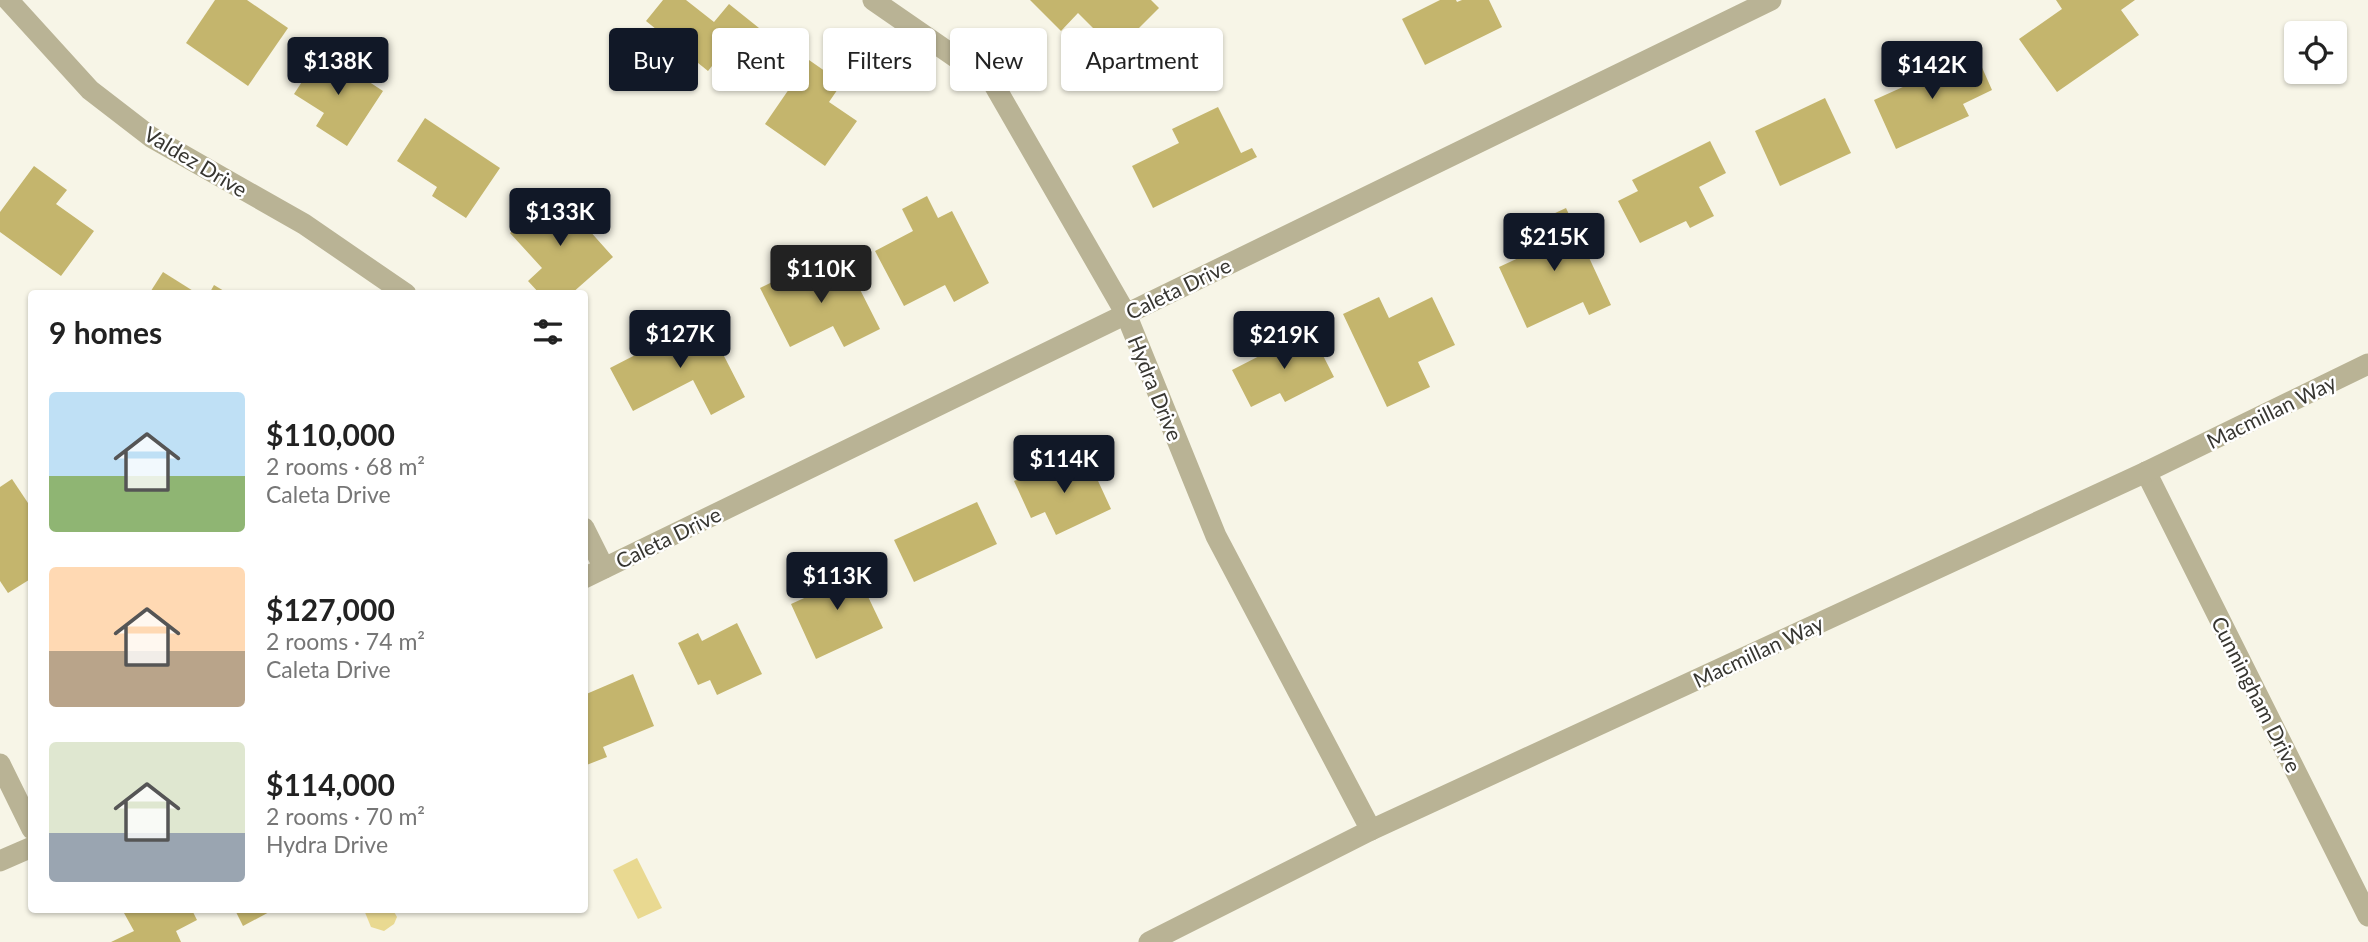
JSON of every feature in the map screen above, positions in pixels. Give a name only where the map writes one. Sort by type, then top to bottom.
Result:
[{"type":"street","name":"Valdez Drive","points":[[8,0],[90,90],[151,136],[304,224],[400,290]]},
{"type":"street","name":"Hydra Drive","points":[[873,0],[993,83],[1126,314],[1216,536],[1371,830]]},
{"type":"street","name":"Caleta Drive","points":[[588,576],[1771,0]]},
{"type":"street","name":"Macmillan Way","points":[[1149,942],[1371,830],[2146,472],[2368,364]]},
{"type":"street","name":"Cunningham Drive","points":[[2146,472],[2368,916]]},
{"type":"street","points":[[588,536],[604,568]]},
{"type":"street","points":[[0,764],[28,821]]},
{"type":"street","points":[[0,861],[28,848]]},
{"type":"shaded area","points":[[637,858],[662,908],[638,919],[613,870]]},
{"type":"shaded area","points":[[365,913],[395,913],[397,917],[394,924],[384,931],[371,927]]},
{"type":"building","points":[[215,0],[247,0],[288,28],[248,86],[186,43]]},
{"type":"building","points":[[663,0],[686,0],[714,22],[729,4],[759,28],[712,28],[712,66],[708,71],[698,63],[698,28],[655,28],[646,21]]},
{"type":"building","points":[[1030,0],[1151,0],[1159,8],[1139,28],[1093,28],[1078,13],[1061,31]]},
{"type":"building","points":[[1440,0],[1489,0],[1502,27],[1425,65],[1402,19]]},
{"type":"building","points":[[2056,0],[2135,0],[2121,10],[2139,35],[2057,92],[2019,39],[2062,9]]},
{"type":"building","points":[[322,51],[383,91],[347,146],[316,126],[324,113],[294,94]]},
{"type":"building","points":[[1976,54],[1992,90],[1963,104],[1969,116],[1896,149],[1874,100]]},
{"type":"building","points":[[809,60],[823,70],[823,91],[837,91],[829,102],[857,121],[825,166],[765,124],[788,91],[809,91]]},
{"type":"building","points":[[1825,98],[1851,153],[1780,186],[1755,131]]},
{"type":"building","points":[[1218,107],[1241,153],[1252,148],[1257,157],[1153,208],[1132,166],[1179,143],[1172,129]]},
{"type":"building","points":[[425,118],[500,168],[466,218],[432,196],[437,187],[397,161]]},
{"type":"building","points":[[1710,141],[1726,173],[1699,187],[1714,216],[1690,228],[1686,221],[1640,243],[1618,201],[1638,191],[1632,180]]},
{"type":"building","points":[[34,166],[67,190],[56,204],[94,231],[61,276],[0,232],[0,212]]},
{"type":"building","points":[[555,192],[613,257],[576,290],[536,290],[528,281],[542,268],[510,233]]},
{"type":"building","points":[[927,196],[938,218],[952,211],[989,283],[954,302],[945,285],[904,306],[875,251],[913,231],[902,209]]},
{"type":"building","points":[[1566,208],[1611,305],[1589,315],[1583,302],[1527,328],[1499,267],[1536,250],[1525,227]]},
{"type":"building","points":[[844,258],[880,329],[844,347],[833,326],[790,347],[760,288],[795,271],[800,280]]},
{"type":"building","points":[[163,272],[192,290],[152,290]]},
{"type":"building","points":[[1379,297],[1389,318],[1432,297],[1455,345],[1418,362],[1430,387],[1387,407],[1343,314]]},
{"type":"building","points":[[705,319],[745,397],[711,415],[693,380],[633,411],[610,368]]},
{"type":"building","points":[[1310,330],[1334,377],[1285,402],[1280,393],[1251,407],[1232,370]]},
{"type":"building","points":[[1087,457],[1111,509],[1056,535],[1045,512],[1031,518],[1014,481],[1051,464],[1055,472]]},
{"type":"building","points":[[12,479],[28,503],[28,580],[8,593],[0,581],[0,487]]},
{"type":"building","points":[[977,502],[997,544],[914,582],[894,540]]},
{"type":"building","points":[[851,561],[883,628],[816,659],[791,604],[824,589],[818,577]]},
{"type":"building","points":[[737,623],[762,674],[717,695],[710,680],[698,685],[678,643],[698,633],[702,641]]},
{"type":"building","points":[[633,674],[654,726],[603,747],[607,757],[588,764],[588,693]]},
{"type":"building","points":[[124,913],[194,913],[197,920],[176,931],[181,942],[111,942],[134,931]]},
{"type":"building","points":[[236,913],[267,913],[243,926]]}]
